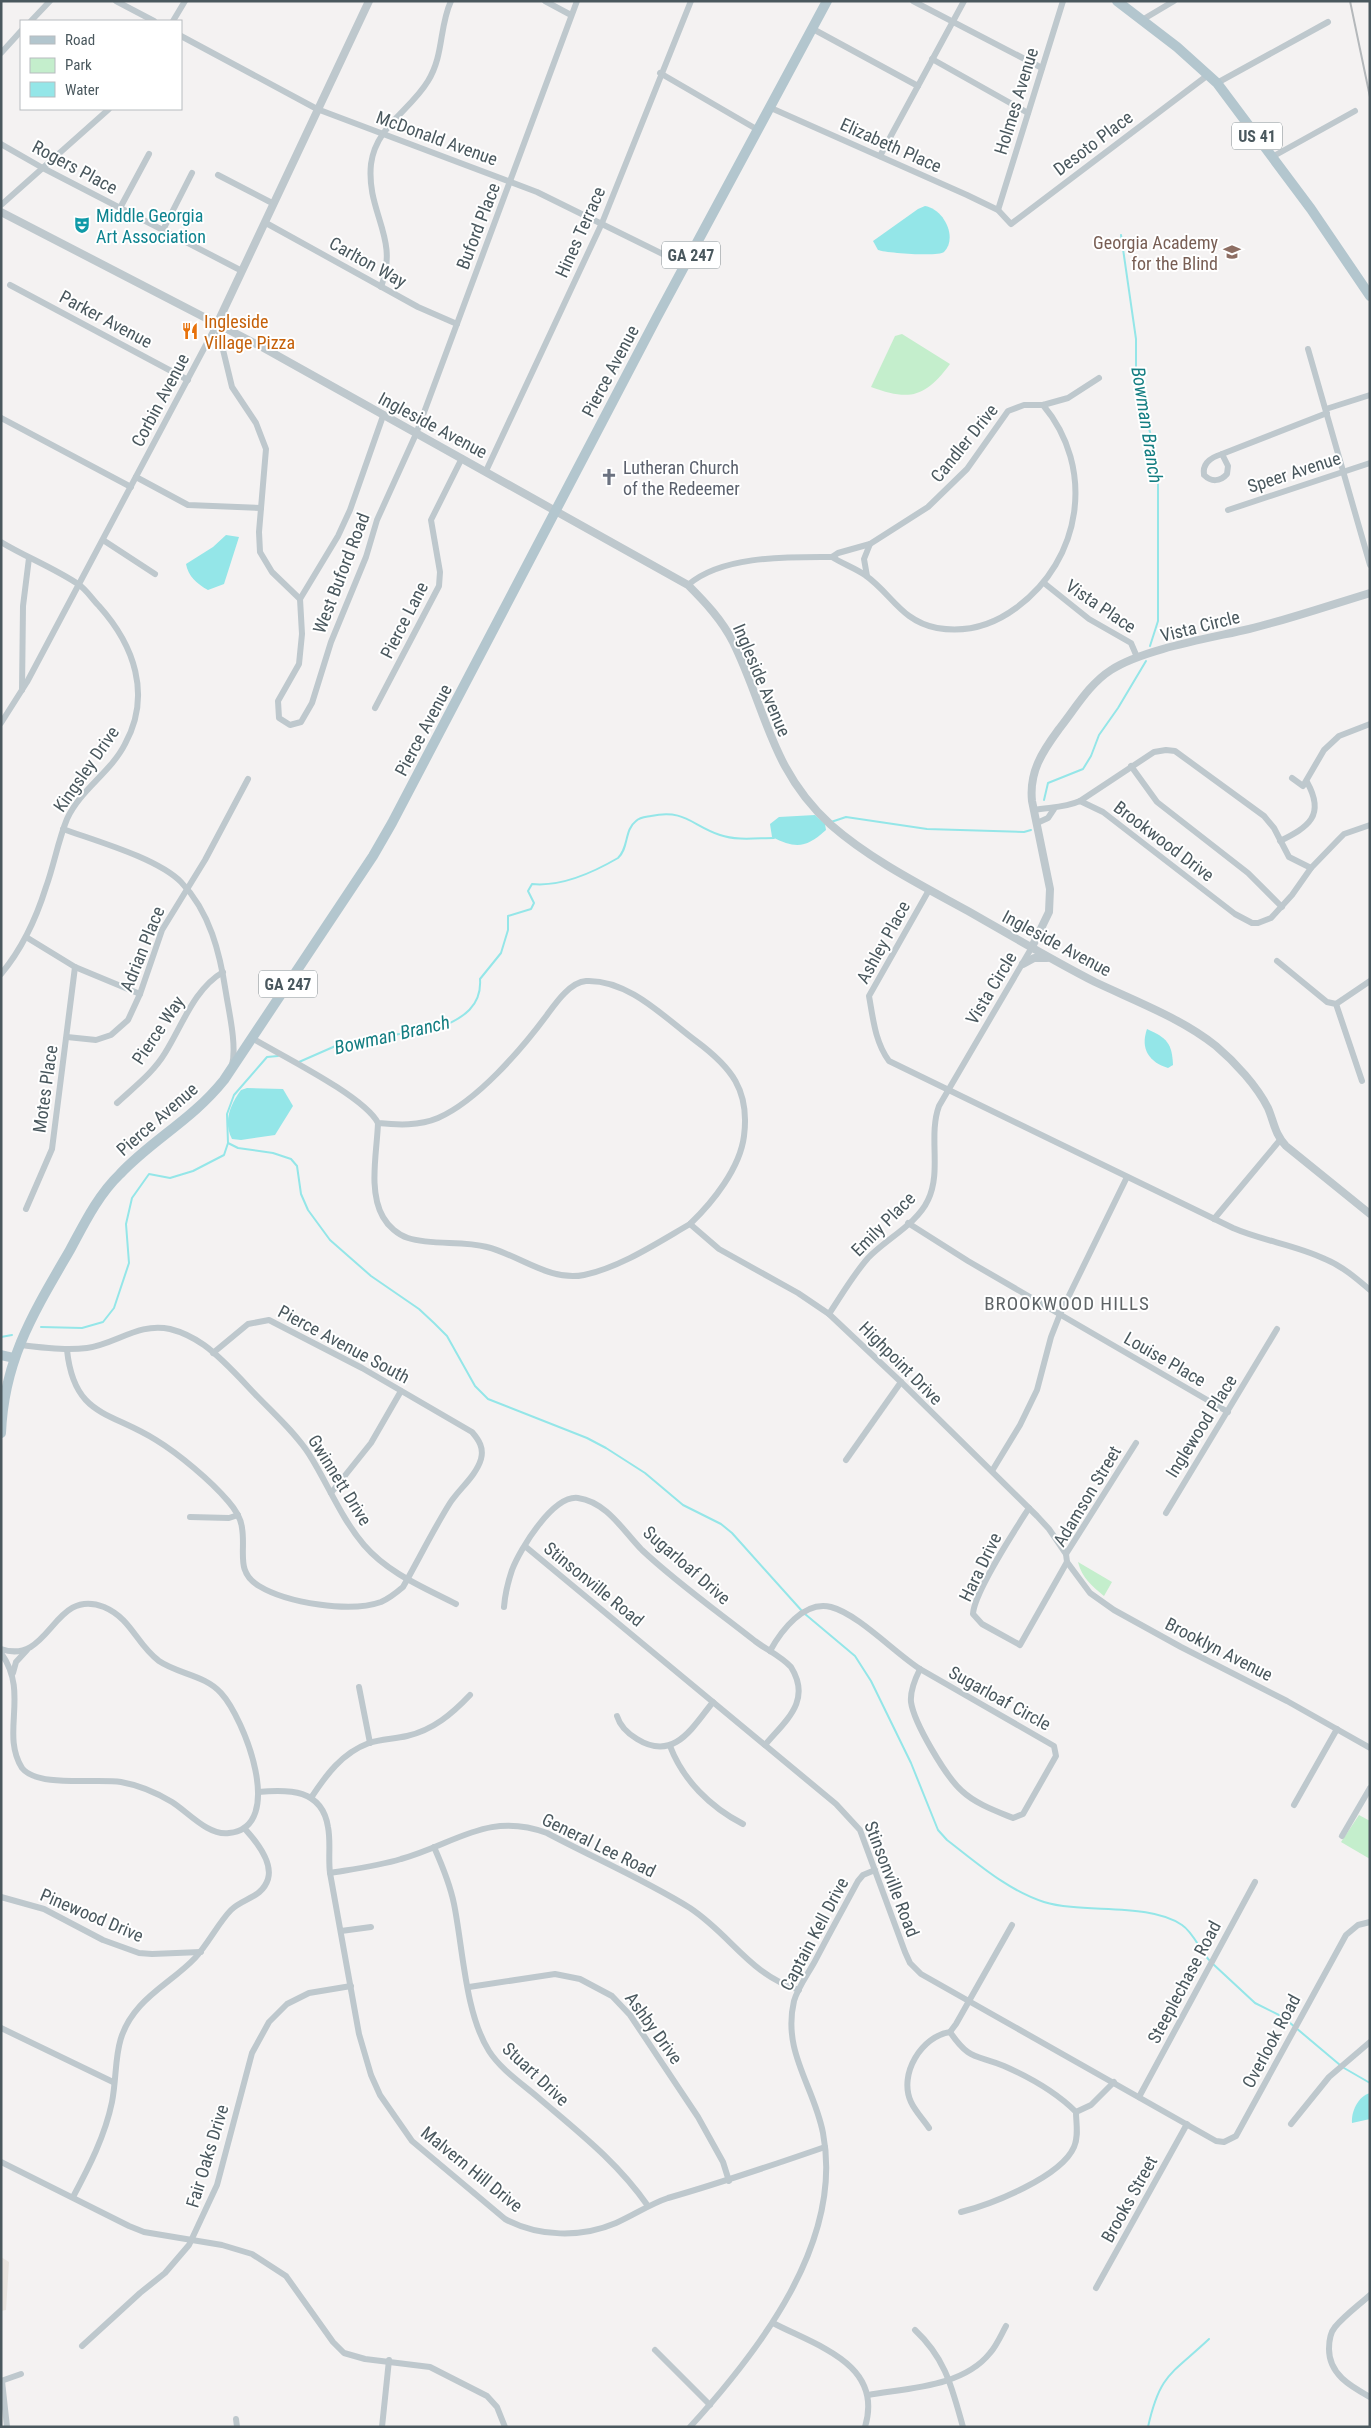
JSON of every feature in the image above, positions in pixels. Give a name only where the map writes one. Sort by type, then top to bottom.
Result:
[{"type":"main road","name":"Pierce Avenue","points":[[1,1433],[2,1412],[8,1378],[19,1345],[43,1297],[105,1191],[133,1161],[197,1110],[230,1071],[392,823],[685,265],[828,1]]},
{"type":"main road","name":"US 41","points":[[1117,1],[1216,83],[1272,157],[1370,296]]},
{"type":"main road","points":[[1,1355],[14,1358]]},
{"type":"street","points":[[32,20],[50,1]]},
{"type":"street","points":[[116,1],[152,20]]},
{"type":"street","points":[[174,20],[185,1]]},
{"type":"street","name":"Corbin Avenue","points":[[1,723],[22,690],[79,585],[217,324],[369,1]]},
{"type":"street","points":[[381,287],[386,275],[388,255],[386,235],[375,208],[370,186],[371,163],[382,134],[391,121],[423,89],[433,72],[438,60],[451,1]]},
{"type":"street","points":[[545,1],[571,15]]},
{"type":"street","name":"Buford Place","points":[[416,434],[577,1]]},
{"type":"street","name":"Hines Terrace","points":[[486,471],[602,223],[660,73],[691,1]]},
{"type":"street","points":[[913,1],[1042,68]]},
{"type":"street","points":[[880,156],[964,1]]},
{"type":"street","name":"Holmes Avenue","points":[[998,210],[1063,1]]},
{"type":"street","points":[[1142,20],[1174,1]]},
{"type":"street","points":[[1216,83],[1328,22]]},
{"type":"street","points":[[813,29],[918,86]]},
{"type":"street","points":[[1,53],[20,32]]},
{"type":"street","name":"McDonald Avenue","points":[[182,37],[317,109],[510,181],[565,204],[685,265]]},
{"type":"street","points":[[932,60],[1028,113]]},
{"type":"street","points":[[660,73],[758,130]]},
{"type":"street","name":"Desoto Place","points":[[998,210],[1011,224],[1208,75]]},
{"type":"street","name":"Elizabeth Place","points":[[771,108],[998,210]]},
{"type":"street","points":[[1,205],[108,110]]},
{"type":"street","points":[[1272,157],[1356,111]]},
{"type":"street","name":"Rogers Place","points":[[1,144],[41,168],[242,271]]},
{"type":"street","points":[[120,208],[149,154]]},
{"type":"street","points":[[163,230],[192,174]]},
{"type":"street","points":[[218,175],[274,204]]},
{"type":"street","name":"Ingleside Avenue","points":[[1,212],[217,324],[556,509],[688,585],[714,612],[733,641],[774,748],[810,803],[830,824],[853,842],[929,890],[1050,958],[1194,1030],[1217,1047],[1261,1097],[1280,1140],[1370,1214]]},
{"type":"street","name":"Carlton Way","points":[[266,223],[418,307],[457,324]]},
{"type":"street","name":"Parker Avenue","points":[[10,285],[188,380]]},
{"type":"street","points":[[217,324],[217,331],[232,387],[256,423],[264,440],[266,456],[258,541],[264,560],[300,598],[338,536],[350,510],[383,416]]},
{"type":"street","points":[[1308,349],[1370,565]]},
{"type":"street","name":"Candler Drive","points":[[688,585],[709,570],[731,563],[832,557],[838,553],[870,544],[914,517],[949,488],[967,469],[1008,411],[1024,405],[1043,405],[1068,398],[1099,378]]},
{"type":"street","points":[[1222,454],[1228,466],[1226,474],[1218,480],[1208,479],[1204,475],[1205,466],[1209,460],[1222,454],[1326,411],[1370,395]]},
{"type":"street","points":[[832,557],[867,576],[896,607],[910,617],[937,628],[954,630],[977,628],[991,623],[1024,602],[1044,583],[1060,560],[1074,518],[1074,484],[1070,457],[1060,427],[1043,405]]},
{"type":"street","points":[[1,418],[130,487]]},
{"type":"street","name":"West Buford Road","points":[[300,598],[302,634],[299,664],[297,672],[282,695],[277,707],[279,718],[290,726],[299,724],[306,716],[312,703],[339,620],[366,557],[377,520],[416,434]]},
{"type":"street","name":"Pierce Lane","points":[[375,708],[439,586],[440,572],[431,520],[462,458]]},
{"type":"street","name":"Speer Avenue","points":[[1228,510],[1370,463]]},
{"type":"street","points":[[136,478],[188,505],[261,508]]},
{"type":"street","points":[[102,540],[155,574]]},
{"type":"street","name":"Kingsley Drive","points":[[1,542],[79,585],[117,628],[128,647],[137,673],[138,704],[132,729],[125,745],[116,759],[72,810],[63,828],[47,886],[26,937],[1,974]]},
{"type":"street","points":[[867,576],[864,559],[870,544]]},
{"type":"street","points":[[22,690],[23,606],[29,558]]},
{"type":"street","name":"Vista Place","points":[[1044,583],[1089,619],[1131,642],[1137,657]]},
{"type":"street","name":"Vista Circle","points":[[949,1090],[1023,964],[1049,912],[1050,901],[1046,864],[1034,810],[1032,781],[1041,753],[1098,680],[1114,668],[1137,657],[1257,627],[1370,593]]},
{"type":"street","points":[[1292,778],[1303,786],[1324,750],[1340,736],[1370,724]]},
{"type":"street","points":[[1034,810],[1054,809],[1080,801],[1154,752],[1166,750],[1175,752],[1264,816],[1274,828],[1289,857],[1311,868]]},
{"type":"street","points":[[1131,766],[1157,802],[1248,873],[1282,907],[1311,868],[1344,834],[1370,825]]},
{"type":"street","name":"Adrian Place","points":[[67,1037],[96,1040],[111,1035],[128,1020],[140,994],[162,930],[205,860],[248,779]]},
{"type":"street","points":[[1280,842],[1305,828],[1310,822],[1314,799],[1307,782]]},
{"type":"street","name":"Brookwood Drive","points":[[1080,801],[1103,812],[1235,914],[1250,923],[1267,920],[1282,907]]},
{"type":"street","points":[[1037,823],[1048,818],[1054,809]]},
{"type":"street","points":[[63,828],[147,862],[180,881],[207,919],[223,972],[234,1058],[230,1071]]},
{"type":"street","name":"Ashley Place","points":[[929,890],[869,996],[877,1036],[882,1051],[889,1061],[949,1090]]},
{"type":"street","points":[[26,937],[75,967],[140,994]]},
{"type":"street","points":[[1023,964],[1041,957],[1050,958]]},
{"type":"street","points":[[1277,961],[1327,1002],[1336,1004],[1370,980]]},
{"type":"street","name":"Motes Place","points":[[26,1209],[52,1149],[75,967]]},
{"type":"street","name":"Pierce Way","points":[[116,1102],[153,1070],[199,996],[211,981],[223,972]]},
{"type":"street","points":[[252,1038],[356,1100],[374,1115],[378,1123],[375,1192],[377,1204],[389,1225],[402,1236],[410,1239],[486,1246],[540,1268],[569,1276],[583,1275],[608,1266],[690,1224],[721,1187],[736,1162],[744,1140],[746,1126],[743,1093],[736,1080],[715,1057],[668,1019],[617,987],[583,981],[563,995],[514,1056],[495,1075],[452,1111],[437,1119],[418,1123],[378,1123]]},
{"type":"street","points":[[1336,1004],[1362,1082]]},
{"type":"street","points":[[949,1090],[1214,1219],[1264,1240],[1324,1258],[1350,1274],[1370,1290]]},
{"type":"street","name":"Emily Place","points":[[829,1314],[867,1259],[924,1207],[932,1190],[935,1116],[949,1090]]},
{"type":"street","points":[[1214,1219],[1280,1140]]},
{"type":"street","points":[[992,1471],[1020,1425],[1037,1390],[1051,1337],[1060,1314],[1127,1177]]},
{"type":"street","name":"Louise Place","points":[[908,1223],[916,1230],[1228,1412]]},
{"type":"street","name":"Highpoint Drive","points":[[690,1224],[719,1249],[777,1281],[829,1314],[992,1471],[1049,1529],[1066,1554]]},
{"type":"street","name":"Pierce Avenue South","points":[[213,1352],[248,1324],[269,1320],[401,1391],[472,1432],[480,1444],[482,1456],[478,1467],[450,1502],[408,1579]]},
{"type":"street","points":[[19,1345],[67,1350],[106,1344],[132,1331],[155,1327],[186,1334],[213,1352]]},
{"type":"street","name":"Inglewood Place","points":[[1166,1513],[1277,1329]]},
{"type":"street","points":[[67,1350],[74,1383],[88,1404],[106,1416],[155,1439],[179,1456],[228,1501],[238,1515],[242,1528],[244,1569],[253,1582],[269,1590],[322,1604],[362,1606],[380,1602],[392,1596],[403,1587],[408,1579]]},
{"type":"street","name":"Gwinnett Drive","points":[[213,1352],[298,1439],[332,1493],[343,1516],[364,1546],[389,1568],[456,1604]]},
{"type":"street","points":[[846,1460],[901,1382]]},
{"type":"street","points":[[332,1493],[371,1444],[401,1391]]},
{"type":"street","name":"Adamson Street","points":[[1036,1616],[1067,1562],[1066,1554],[1136,1443]]},
{"type":"street","name":"Sugarloaf Drive","points":[[504,1607],[512,1571],[546,1517],[562,1501],[580,1498],[588,1502],[614,1518],[641,1549],[669,1573],[791,1668],[800,1687],[794,1710],[765,1745]]},
{"type":"street","name":"Hara Drive","points":[[1028,1508],[978,1597],[973,1614],[982,1624],[1020,1644],[1036,1616]]},
{"type":"street","points":[[190,1517],[229,1518],[238,1515]]},
{"type":"street","name":"Stinsonville Road","points":[[526,1547],[765,1745],[854,1822],[860,1830],[898,1936],[910,1963],[921,1974],[1187,2124]]},
{"type":"street","name":"Brooklyn Avenue","points":[[1067,1562],[1090,1593],[1114,1610],[1370,1748]]},
{"type":"street","points":[[1,1651],[12,1674],[15,1688],[11,1740],[18,1762],[26,1772],[47,1780],[124,1783],[165,1798],[216,1832],[227,1834],[245,1829],[257,1809],[258,1792],[248,1744],[229,1702],[212,1684],[159,1661],[144,1647],[130,1626],[113,1611],[94,1605],[75,1607],[59,1617],[41,1641],[27,1650],[16,1662],[12,1674]]},
{"type":"street","name":"Sugarloaf Circle","points":[[770,1651],[774,1643],[802,1612],[818,1607],[830,1607],[861,1625],[920,1669],[1054,1746],[1056,1756],[1023,1814],[1013,1818],[977,1802],[962,1791],[944,1770],[926,1739],[911,1703],[915,1679],[920,1669]]},
{"type":"street","points":[[1,1651],[27,1650]]},
{"type":"street","points":[[359,1687],[370,1743]]},
{"type":"street","points":[[258,1792],[289,1790],[311,1798],[336,1764],[353,1751],[370,1743],[407,1736],[430,1728],[450,1716],[470,1695]]},
{"type":"street","points":[[617,1716],[620,1724],[630,1735],[645,1744],[670,1746],[680,1741],[689,1732],[713,1702]]},
{"type":"street","points":[[1294,1805],[1337,1729]]},
{"type":"street","points":[[670,1746],[679,1768],[688,1780],[730,1817],[742,1824]]},
{"type":"street","points":[[1342,1836],[1370,1788]]},
{"type":"street","name":"Malvern Hill Drive","points":[[311,1798],[322,1811],[327,1823],[330,1873],[364,2056],[371,2075],[385,2103],[412,2141],[489,2207],[516,2225],[538,2231],[559,2234],[588,2232],[614,2224],[666,2199],[729,2181],[825,2147]]},
{"type":"street","name":"General Lee Road","points":[[330,1873],[400,1860],[467,1832],[491,1826],[525,1826],[547,1833],[689,1908],[720,1931],[762,1973],[784,1986],[799,1990]]},
{"type":"street","points":[[73,2197],[86,2173],[104,2130],[112,2101],[118,2048],[131,2017],[144,2002],[201,1952],[232,1909],[259,1893],[268,1878],[267,1864],[262,1851],[245,1829]]},
{"type":"street","name":"Stuart Drive","points":[[434,1846],[454,1902],[477,2027],[492,2055],[610,2159],[633,2185],[648,2206]]},
{"type":"street","name":"Captain Kell Drive","points":[[690,2427],[747,2360],[773,2324],[797,2277],[817,2223],[825,2182],[825,2147],[818,2115],[801,2074],[793,2043],[792,2016],[799,1990],[858,1881],[863,1875],[875,1870]]},
{"type":"street","name":"Steeplechase Road","points":[[1139,2097],[1255,1882]]},
{"type":"street","name":"Pinewood Drive","points":[[1,1898],[44,1909],[103,1940],[139,1953],[201,1952]]},
{"type":"street","name":"Overlook Road","points":[[1187,2124],[1216,2141],[1224,2142],[1236,2136],[1346,1935],[1358,1925],[1370,1922]]},
{"type":"street","points":[[950,2032],[970,2001],[1012,1924]]},
{"type":"street","points":[[341,1931],[371,1927]]},
{"type":"street","name":"Ashby Drive","points":[[469,1987],[555,1974],[580,1979],[612,1996],[630,2015],[698,2117],[723,2162],[729,2181]]},
{"type":"street","name":"Fair Oaks Drive","points":[[82,2346],[140,2292],[165,2273],[192,2240],[217,2185],[252,2053],[269,2022],[287,2004],[309,1993],[351,1986]]},
{"type":"street","points":[[1,2028],[113,2082]]},
{"type":"street","points":[[929,2128],[911,2101],[908,2076],[920,2048],[944,2032],[950,2032]]},
{"type":"street","points":[[950,2032],[968,2054],[1005,2066],[1061,2098],[1076,2112],[1075,2145],[1063,2161],[1025,2188],[998,2200],[961,2212]]},
{"type":"street","points":[[1291,2124],[1329,2077],[1370,2042]]},
{"type":"street","points":[[1076,2112],[1091,2105],[1114,2082]]},
{"type":"street","name":"Brooks Street","points":[[1096,2288],[1187,2124]]},
{"type":"street","points":[[1,2162],[144,2232],[248,2252],[286,2276],[333,2342],[344,2353],[364,2359],[390,2360],[430,2367],[487,2396],[497,2408],[506,2427]]},
{"type":"street","points":[[1370,2295],[1336,2325],[1331,2334],[1329,2345],[1330,2356],[1339,2376],[1350,2386],[1370,2397]]},
{"type":"street","points":[[773,2324],[850,2365],[862,2378],[868,2395],[868,2417],[865,2427]]},
{"type":"street","points":[[868,2395],[949,2380],[970,2370],[990,2353],[1006,2326]]},
{"type":"street","points":[[915,2330],[934,2350],[949,2380],[963,2427]]},
{"type":"street","points":[[655,2350],[710,2405]]},
{"type":"street","points":[[382,2427],[390,2360]]},
{"type":"street","points":[[8,2427],[1,2381],[21,2374]]},
{"type":"street","points":[[236,2419],[237,2427]]},
{"type":"shaded area","points":[[1,2257],[9,2262],[6,2310],[1,2311]]},
{"type":"green space","points":[[902,334],[950,364],[932,384],[915,394],[896,394],[871,387],[895,336]]},
{"type":"green space","points":[[1078,1562],[1112,1582],[1104,1596],[1085,1577]]},
{"type":"green space","points":[[1359,1815],[1370,1821],[1370,1859],[1341,1842]]},
{"type":"water","points":[[925,206],[938,212],[947,225],[950,239],[944,252],[923,254],[878,250],[873,241]]},
{"type":"water","points":[[226,535],[239,537],[224,584],[208,590],[194,579],[186,564],[213,547]]},
{"type":"water","points":[[815,815],[825,824],[826,830],[812,840],[800,845],[794,845],[772,837],[770,824],[779,817]]},
{"type":"water","points":[[1147,1029],[1159,1035],[1170,1046],[1173,1065],[1168,1068],[1161,1065],[1148,1054],[1145,1043]]},
{"type":"water","points":[[247,1088],[283,1089],[293,1106],[275,1135],[241,1140],[232,1139],[228,1126],[229,1114],[241,1090]]},
{"type":"water","points":[[1370,2093],[1370,2119],[1352,2123],[1356,2105],[1362,2097]]},
{"type":"waterway","name":"Bowman Branch","points":[[1121,235],[1136,339],[1136,379],[1158,472],[1158,621],[1150,646]]},
{"type":"waterway","name":"Bowman Branch","points":[[1044,800],[1048,783],[1083,769],[1091,756],[1099,735],[1118,708],[1146,661]]},
{"type":"waterway","name":"Bowman Branch","points":[[299,1062],[340,1044],[441,1027],[464,1015],[470,1010],[478,997],[480,979],[501,953],[508,930],[508,916],[531,909],[534,903],[528,891],[532,884],[566,881],[588,873],[618,858],[624,849],[632,825],[639,819],[663,814],[680,816],[727,837],[740,839],[774,838]]},
{"type":"waterway","name":"Bowman Branch","points":[[831,822],[846,817],[927,829],[1024,832],[1031,830]]},
{"type":"waterway","name":"Bowman Branch","points":[[41,1327],[82,1328],[103,1322],[114,1308],[129,1263],[126,1224],[132,1198],[149,1174],[170,1178],[193,1171],[224,1155],[228,1143],[227,1114],[234,1095],[267,1057],[278,1056]]},
{"type":"waterway","points":[[228,1143],[238,1148],[273,1153],[291,1159],[297,1166],[301,1194],[308,1210],[330,1240],[371,1276],[419,1309],[447,1336],[475,1386],[488,1399],[587,1438],[606,1448],[645,1473],[683,1505],[721,1524],[732,1533],[802,1611]]},
{"type":"waterway","name":"Bowman Branch","points":[[1,1337],[12,1335]]},
{"type":"waterway","points":[[805,1614],[855,1656],[871,1681],[911,1763],[938,1830],[947,1840],[1005,1883],[1030,1897],[1044,1902],[1077,1907],[1152,1913],[1168,1918],[1186,1928],[1210,1961]]},
{"type":"waterway","points":[[1213,1964],[1255,2003],[1283,2017],[1340,2065]]},
{"type":"waterway","points":[[1344,2068],[1370,2083]]},
{"type":"waterway","points":[[1148,2427],[1157,2395],[1169,2376],[1209,2339]]},
{"type":"railway","points":[[1350,1],[1370,97]]},
{"type":"place","name":"Middle Georgia Art Association","points":[[82,225]]},
{"type":"place","name":"Georgia Academy for the Blind","points":[[1232,252]]},
{"type":"place","name":"Ingleside Village Pizza","points":[[190,331]]},
{"type":"place","name":"Lutheran Church of the Redeemer","points":[[609,477]]},
{"type":"district","name":"BROOKWOOD HILLS","points":[[1067,1303]]}]
